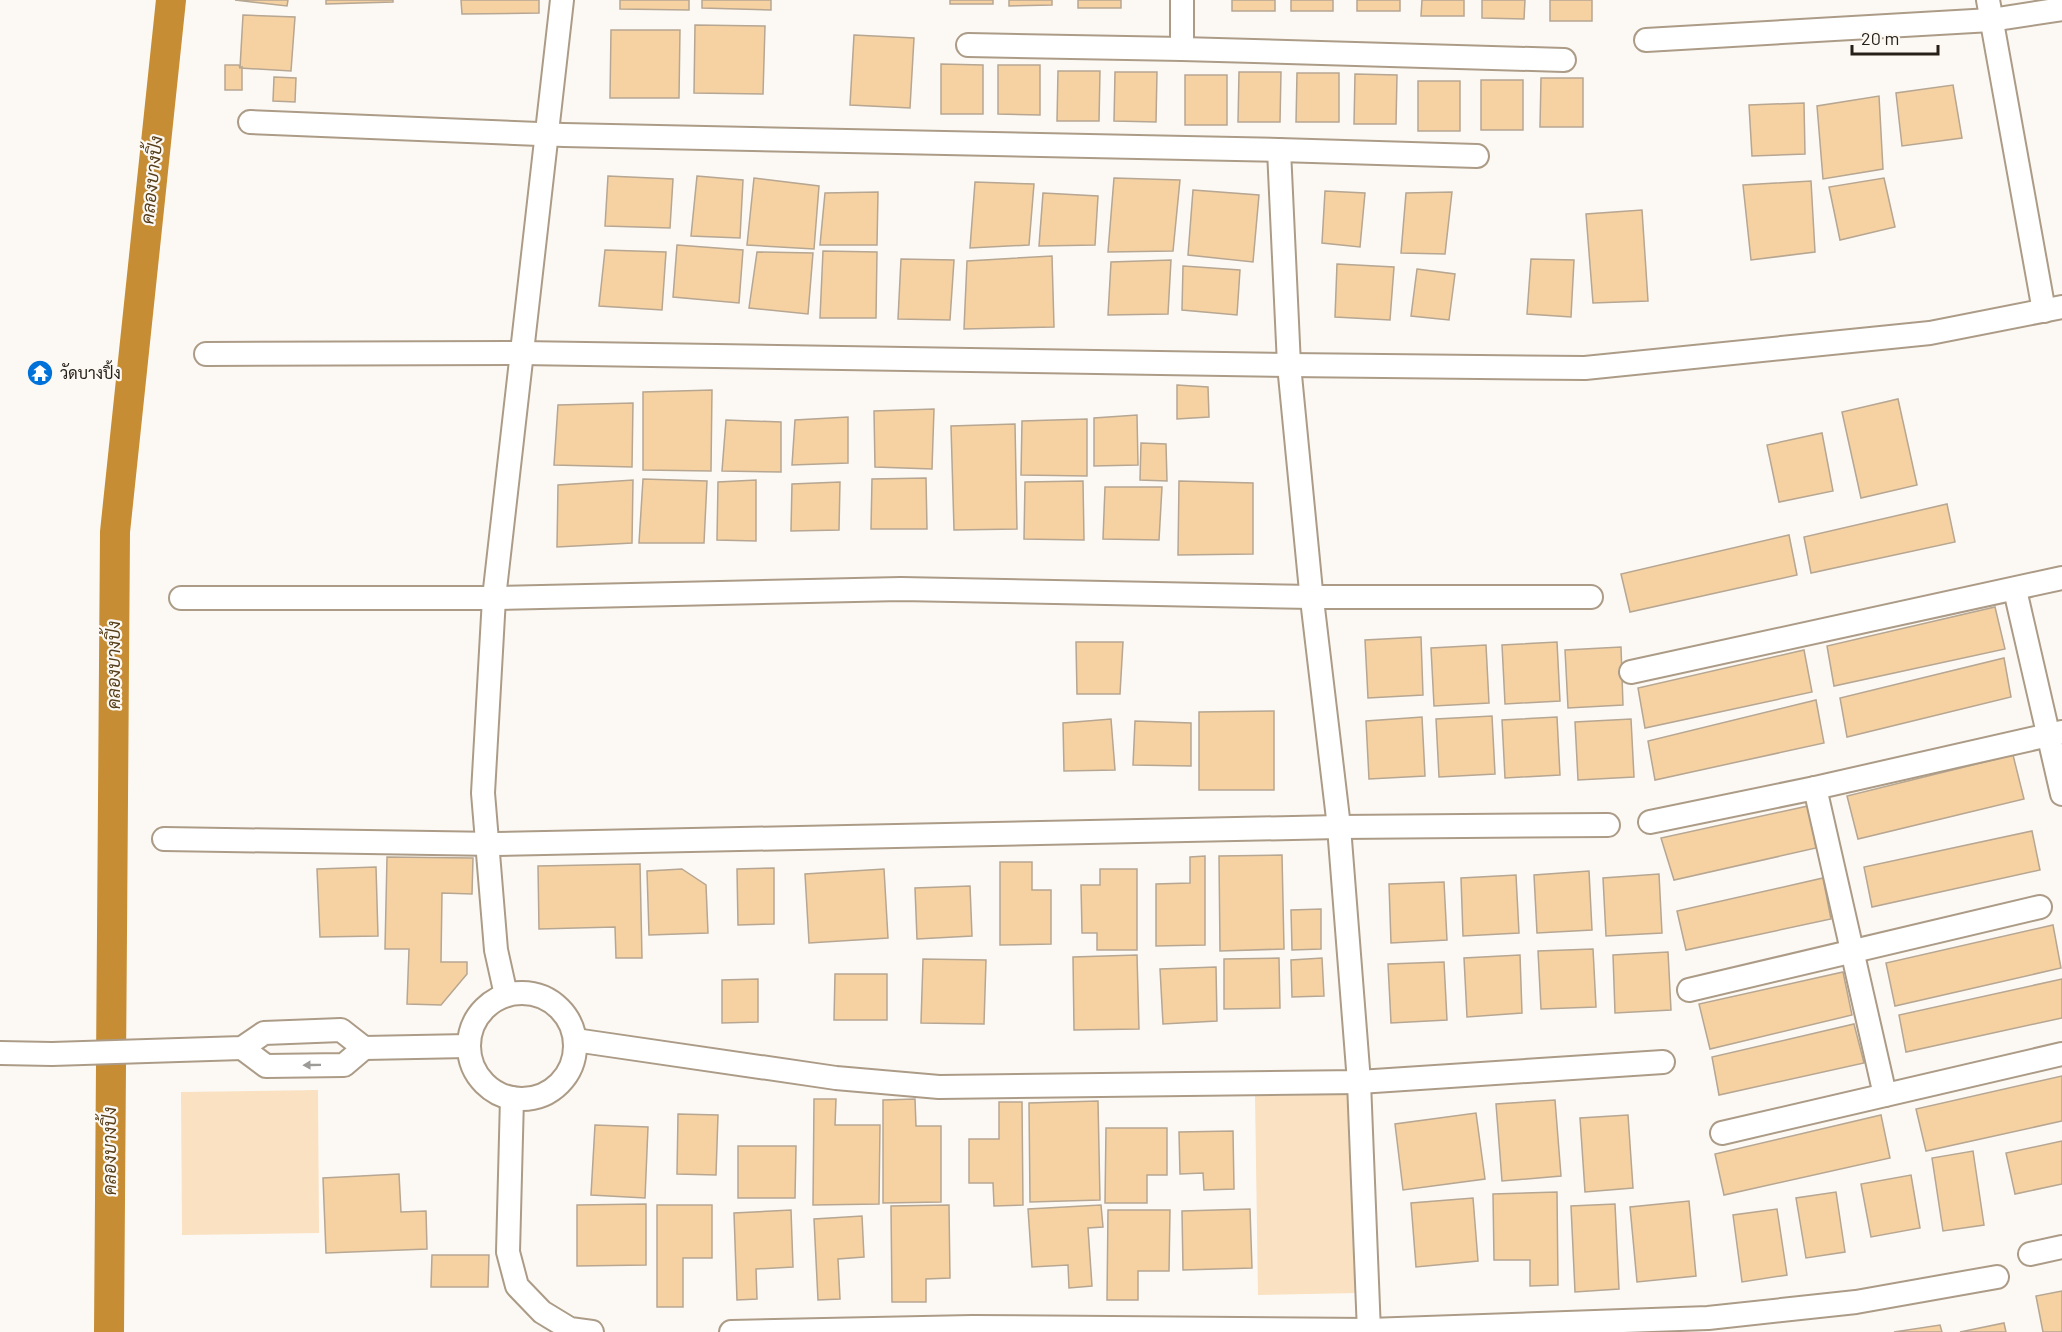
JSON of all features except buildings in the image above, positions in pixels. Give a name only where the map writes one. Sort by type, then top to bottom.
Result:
[{"type":"street","points":[[506,995],[496,950],[483,793],[494,598],[562,0]]},
{"type":"street","points":[[1182,0],[1182,49]]},
{"type":"street","points":[[1646,40],[1990,10],[2062,9]]},
{"type":"street","points":[[206,354],[521,353],[1289,366],[1585,368],[1930,333],[2053,309],[1990,10]]},
{"type":"street","points":[[968,45],[1564,60]]},
{"type":"street","points":[[250,122],[547,134],[1477,156]]},
{"type":"street","points":[[1280,150],[1289,366],[1312,597],[1339,827],[1359,1082],[1369,1331]]},
{"type":"street","points":[[1631,672],[2062,578]]},
{"type":"street","points":[[181,598],[494,598],[901,589],[1312,597],[1592,597]]},
{"type":"street","points":[[2015,590],[2055,733],[2062,794]]},
{"type":"street","points":[[1650,822],[1815,788],[2055,733]]},
{"type":"street","points":[[1815,788],[1885,1095]]},
{"type":"street","points":[[164,839],[486,844],[1339,827],[1608,825]]},
{"type":"street","points":[[1689,990],[2040,907]]},
{"type":"street","points":[[537,994],[552,1001],[572,1025],[575,1040],[574,1057],[568,1072],[558,1085],[545,1094],[528,1099],[512,1098],[495,1092],[481,1080],[472,1064],[468,1046],[471,1030],[479,1014],[491,1003],[506,995],[537,994]]},
{"type":"street","points":[[0,1053],[43,1054],[242,1048],[264,1033],[341,1030],[364,1047],[468,1046]]},
{"type":"street","points":[[575,1040],[836,1078],[939,1087],[1359,1082],[1663,1062]]},
{"type":"street","points":[[242,1048],[266,1066],[344,1065],[364,1047]]},
{"type":"street","points":[[1722,1133],[2062,1054]]},
{"type":"street","points":[[512,1098],[508,1252],[517,1286],[542,1312],[570,1329],[592,1332]]},
{"type":"street","points":[[2030,1254],[2062,1247]]},
{"type":"street","points":[[731,1332],[972,1327],[1369,1331],[1708,1318],[1856,1302],[1996,1277]]},
{"type":"shaded area","points":[[318,1090],[319,1233],[182,1235],[181,1092]]},
{"type":"shaded area","points":[[1353,1094],[1357,1293],[1258,1295],[1255,1096]]},
{"type":"waterway","name":"คลองบางปิ้ง","points":[[109,1332],[115,532],[171,0]]},
{"type":"place","name":"วัดบางปิ้ง","points":[[40,373]]}]
